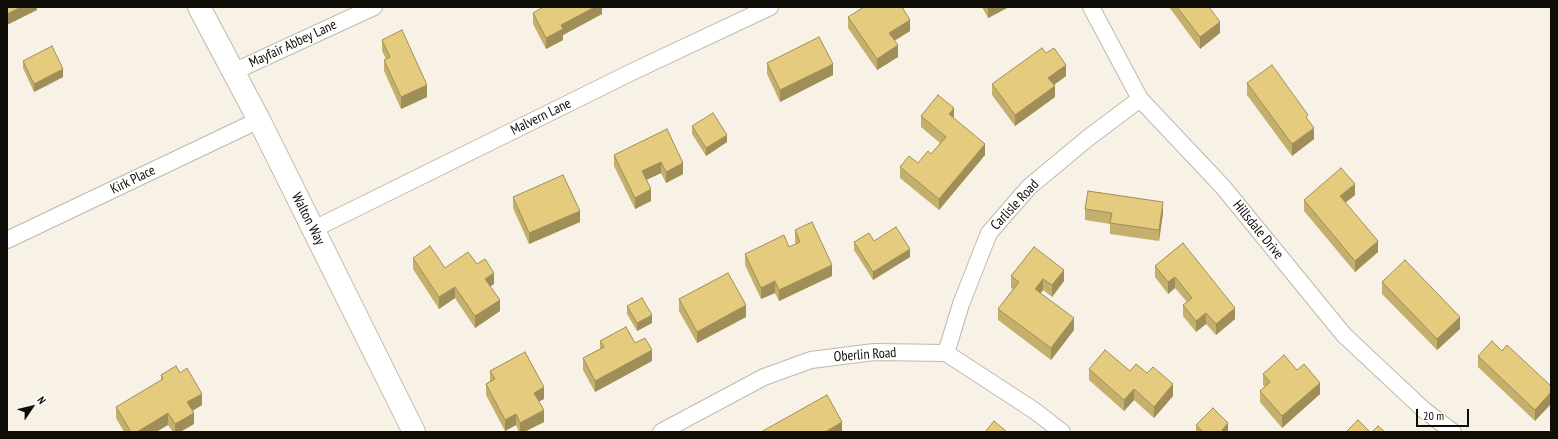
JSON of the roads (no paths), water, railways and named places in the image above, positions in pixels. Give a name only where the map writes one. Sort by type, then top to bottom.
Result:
[{"type":"main road","name":"Walton Way","points":[[199,7],[259,120],[414,432]]},
{"type":"street","name":"Mayfair Abbey Lane","points":[[233,72],[374,7]]},
{"type":"street","name":"Malvern Lane","points":[[314,229],[622,77],[770,7]]},
{"type":"street","name":"Hillsdale Drive","points":[[1091,7],[1140,99],[1223,187],[1344,335],[1424,410],[1453,432]]},
{"type":"street","name":"Carlisle Road","points":[[946,353],[960,304],[989,233],[1029,187],[1088,138],[1140,99]]},
{"type":"street","name":"Kirk Place","points":[[7,240],[259,120]]},
{"type":"street","name":"Oberlin Road","points":[[661,432],[764,378],[811,360],[874,352],[946,353]]},
{"type":"street","points":[[946,353],[1035,411],[1062,432]]}]
